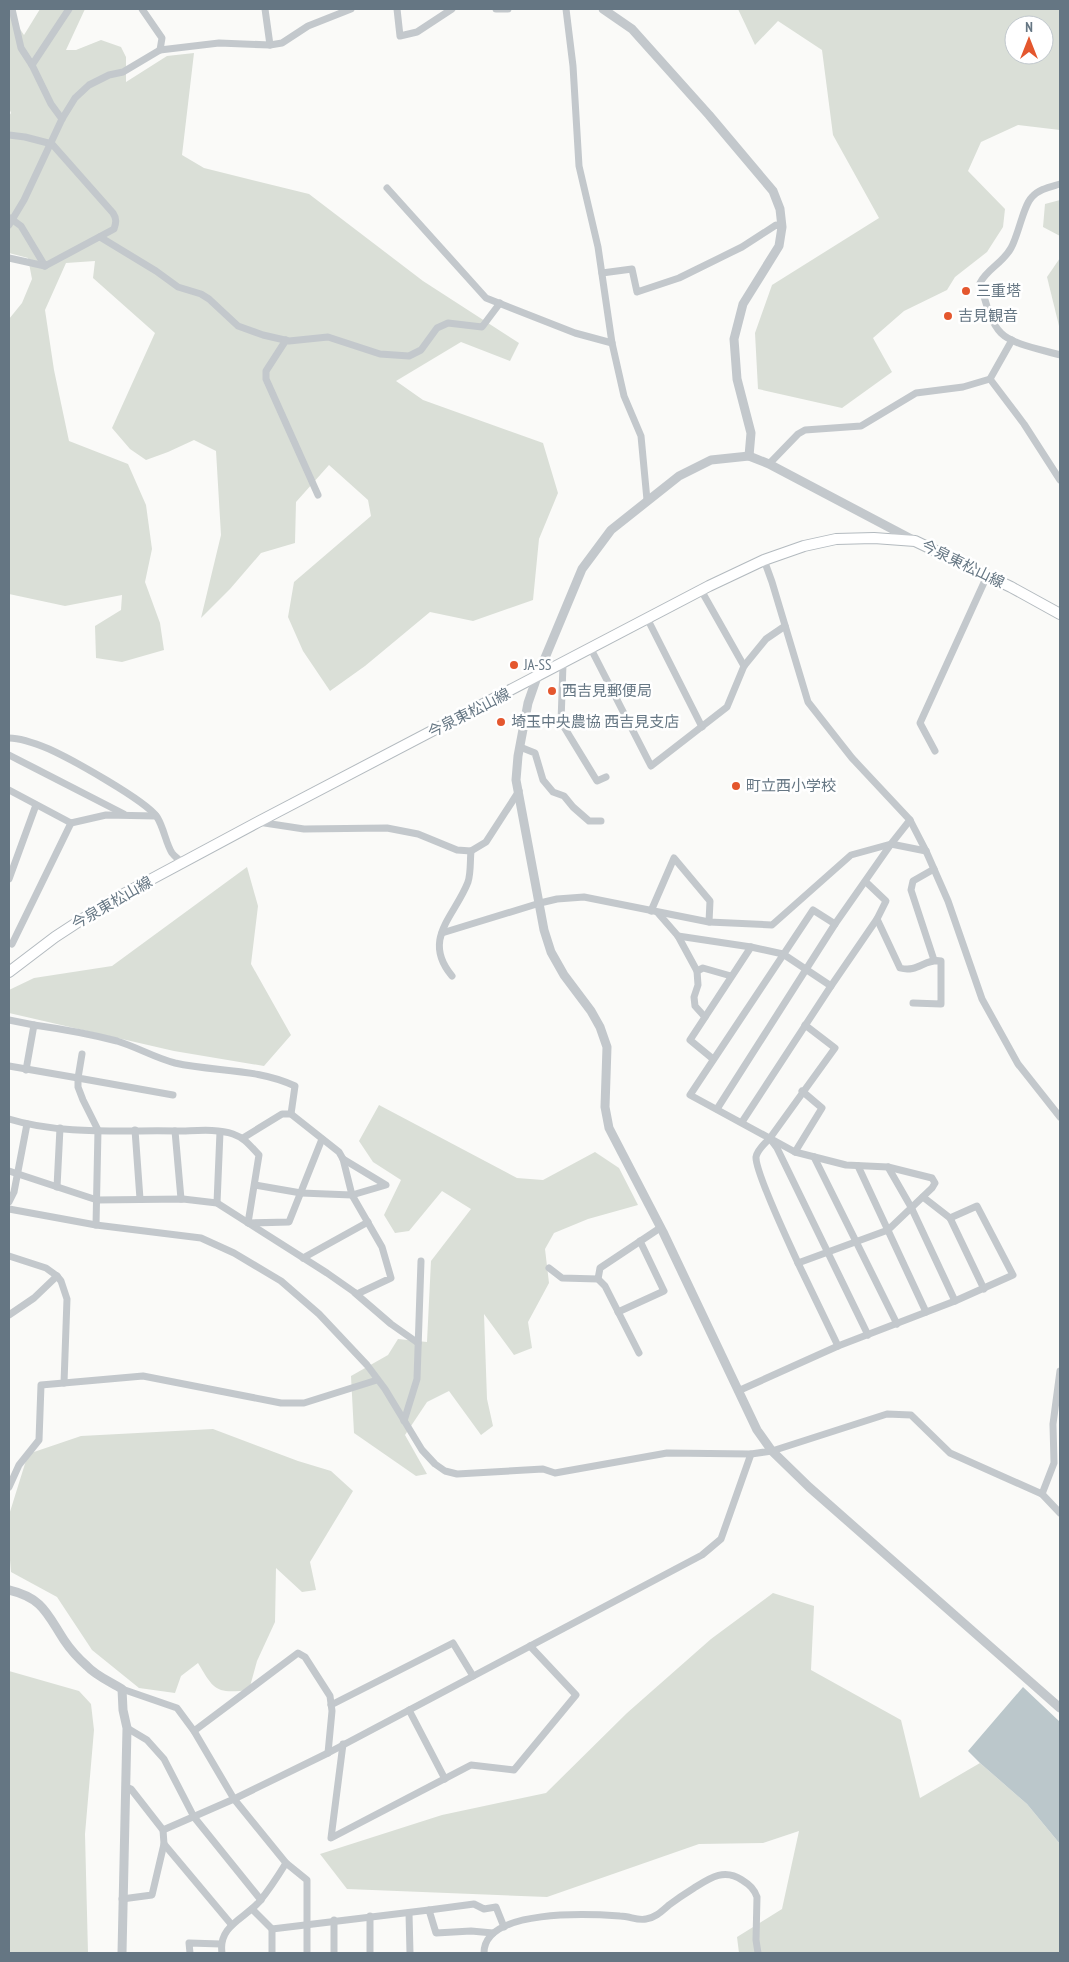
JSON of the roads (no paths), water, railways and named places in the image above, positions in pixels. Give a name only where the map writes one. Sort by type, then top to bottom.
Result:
[{"type":"main road","name":"今泉東松山線","points":[[9,972],[55,937],[107,903],[183,864],[258,822],[648,620],[702,590],[764,560],[804,546],[836,539],[874,538],[915,541],[1060,614]]},
{"type":"street","points":[[12,9],[21,48],[32,65],[51,104],[62,119]]},
{"type":"street","points":[[32,65],[69,9]]},
{"type":"street","points":[[142,9],[162,38],[160,50]]},
{"type":"street","points":[[265,9],[270,45]]},
{"type":"street","points":[[45,266],[21,226],[10,220],[24,200],[52,144],[62,119],[75,98],[89,85],[109,74],[123,72],[160,50],[219,43],[270,45],[282,43],[308,26],[351,9]]},
{"type":"street","points":[[397,9],[400,36],[417,32],[452,9]]},
{"type":"street","points":[[496,9],[508,9]]},
{"type":"street","points":[[566,9],[573,66],[579,166],[598,246],[612,343],[624,396],[641,436],[647,500]]},
{"type":"street","points":[[603,9],[632,29],[760,174],[773,191],[780,209],[782,227],[779,246],[761,278],[743,304],[734,339],[737,379],[751,433],[749,456]]},
{"type":"street","points":[[9,135],[52,144],[116,218],[114,229],[45,266],[9,258]]},
{"type":"street","points":[[1060,184],[1032,196],[1027,203],[1021,225],[1011,248],[999,264],[983,276],[980,283],[991,315],[1001,333],[1012,340],[1060,355]]},
{"type":"street","points":[[387,188],[486,298],[575,333],[612,343]]},
{"type":"street","points":[[602,273],[632,269],[637,292],[679,278],[742,247],[776,225],[782,227]]},
{"type":"street","points":[[100,237],[156,271],[178,287],[201,294],[238,326],[286,340],[328,337],[380,354],[409,356],[421,350],[437,328],[448,323],[482,327],[500,303]]},
{"type":"street","points":[[286,340],[266,371],[266,379],[318,495]]},
{"type":"street","points":[[769,464],[798,434],[806,430],[862,426],[916,393],[964,387],[990,379],[1012,340]]},
{"type":"street","points":[[990,379],[1024,424],[1060,480]]},
{"type":"street","points":[[915,541],[769,464],[749,456],[711,460],[679,476],[611,530],[582,569],[528,703],[516,780],[544,930],[551,952],[564,975],[591,1010],[600,1027],[607,1047],[605,1107],[609,1128],[660,1228],[757,1430],[772,1451],[809,1487],[1060,1708]]},
{"type":"street","points":[[764,560],[808,702],[852,758],[910,820],[948,901],[982,999],[1018,1064],[1060,1117]]},
{"type":"street","points":[[935,751],[920,723],[987,576]]},
{"type":"street","points":[[702,590],[744,666]]},
{"type":"street","points":[[648,620],[702,727]]},
{"type":"street","points":[[591,649],[651,766],[727,707],[744,666],[766,639],[785,626]]},
{"type":"street","points":[[563,664],[560,722],[597,781],[606,777]]},
{"type":"street","points":[[9,738],[17,738],[50,749],[118,788],[156,816],[172,852],[183,864]]},
{"type":"street","points":[[520,747],[535,753],[543,780],[553,792],[564,796],[589,821],[601,821]]},
{"type":"street","points":[[9,755],[126,815]]},
{"type":"street","points":[[9,790],[71,823],[106,815],[156,816]]},
{"type":"street","points":[[258,822],[304,829],[387,828],[418,834],[457,850],[472,851],[486,842],[519,791]]},
{"type":"street","points":[[9,879],[36,804]]},
{"type":"street","points":[[717,1109],[835,924],[866,882],[890,844],[910,820]]},
{"type":"street","points":[[10,945],[71,823]]},
{"type":"street","points":[[442,933],[540,903],[557,899],[584,897],[709,922],[772,925],[851,855],[890,844],[926,851]]},
{"type":"street","points":[[452,976],[439,954],[442,933],[444,924],[468,881],[472,851]]},
{"type":"street","points":[[654,912],[674,858],[710,901],[709,922]]},
{"type":"street","points":[[934,869],[913,881],[910,890],[934,960]]},
{"type":"street","points":[[742,1122],[830,986],[877,919],[886,901],[866,882]]},
{"type":"street","points":[[798,1263],[888,1230],[935,1183],[932,1178],[888,1167],[858,1166],[832,1162],[795,1152],[690,1095],[813,910],[835,924]]},
{"type":"street","points":[[654,912],[678,936],[697,971],[698,985],[694,997],[694,1006],[705,1017]]},
{"type":"street","points":[[877,919],[900,968],[909,970],[934,960],[941,961],[942,1004],[913,1003]]},
{"type":"street","points":[[678,936],[752,947],[783,954],[830,986]]},
{"type":"street","points":[[713,1059],[690,1040],[752,947]]},
{"type":"street","points":[[697,971],[702,968],[731,976]]},
{"type":"street","points":[[9,1020],[68,1030],[117,1042],[174,1062],[222,1071],[253,1072],[282,1080],[295,1086],[290,1114]]},
{"type":"street","points":[[806,1024],[835,1048],[802,1091],[770,1138],[759,1150],[756,1158],[761,1176],[798,1263],[838,1346]]},
{"type":"street","points":[[26,1070],[34,1025]]},
{"type":"street","points":[[82,1054],[78,1087],[98,1130],[96,1225]]},
{"type":"street","points":[[9,1066],[173,1096]]},
{"type":"street","points":[[795,1152],[822,1108],[802,1091]]},
{"type":"street","points":[[243,1138],[282,1114],[290,1114],[339,1152],[343,1159],[352,1195],[382,1247],[390,1278],[357,1294],[355,1292]]},
{"type":"street","points":[[9,1119],[27,1124],[60,1128],[220,1132],[243,1138],[259,1155],[248,1223]]},
{"type":"street","points":[[9,1202],[14,1192],[27,1124]]},
{"type":"street","points":[[57,1187],[60,1128]]},
{"type":"street","points":[[135,1130],[140,1199]]},
{"type":"street","points":[[175,1131],[181,1199]]},
{"type":"street","points":[[217,1203],[220,1132]]},
{"type":"street","points":[[770,1138],[777,1148],[868,1335]]},
{"type":"street","points":[[248,1223],[290,1222],[322,1139]]},
{"type":"street","points":[[814,1157],[897,1324]]},
{"type":"street","points":[[255,1185],[301,1193],[352,1195],[386,1185],[343,1159]]},
{"type":"street","points":[[858,1166],[926,1312]]},
{"type":"street","points":[[888,1167],[911,1207],[955,1301]]},
{"type":"street","points":[[9,1171],[98,1200],[181,1199],[217,1203],[355,1292],[391,1324],[418,1343]]},
{"type":"street","points":[[923,1197],[950,1218],[984,1288]]},
{"type":"street","points":[[738,1391],[838,1346],[955,1301],[1013,1275],[977,1206],[950,1218]]},
{"type":"street","points":[[9,1209],[96,1225],[201,1238],[234,1253],[281,1281],[320,1314],[367,1365],[422,1450],[435,1464],[445,1471],[457,1474],[543,1469],[555,1473],[667,1453],[751,1454],[772,1451],[887,1414],[911,1415],[950,1453],[1042,1494],[1051,1501],[1060,1514]]},
{"type":"street","points":[[303,1258],[368,1222]]},
{"type":"street","points":[[598,1279],[600,1268],[660,1228]]},
{"type":"street","points":[[618,1312],[664,1291],[640,1241]]},
{"type":"street","points":[[9,1256],[46,1268],[57,1276],[61,1282],[67,1298],[64,1383]]},
{"type":"street","points":[[404,1420],[417,1379],[421,1261]]},
{"type":"street","points":[[549,1268],[562,1278],[598,1279],[605,1286],[639,1353]]},
{"type":"street","points":[[9,1315],[34,1298],[57,1276]]},
{"type":"street","points":[[1042,1494],[1054,1463],[1053,1424],[1060,1371]]},
{"type":"street","points":[[9,1487],[20,1465],[39,1440],[41,1385],[143,1376],[281,1403],[304,1403],[377,1380]]},
{"type":"street","points":[[163,1830],[234,1799],[328,1752],[664,1576],[714,1546],[721,1539],[751,1454]]},
{"type":"street","points":[[9,1590],[30,1598],[39,1604],[50,1615],[65,1641],[88,1668],[122,1689],[177,1708],[194,1731],[234,1799],[286,1863],[307,1880],[307,1953]]},
{"type":"street","points":[[331,1705],[453,1643],[473,1676]]},
{"type":"street","points":[[343,1744],[331,1838],[471,1766],[514,1770],[576,1695],[530,1646]]},
{"type":"street","points":[[194,1731],[298,1654],[305,1657],[330,1696],[328,1752]]},
{"type":"street","points":[[122,1689],[123,1710],[127,1728],[122,1953]]},
{"type":"street","points":[[409,1710],[445,1779]]},
{"type":"street","points":[[127,1728],[147,1740],[164,1759],[194,1816],[261,1900]]},
{"type":"street","points":[[122,1899],[152,1895],[164,1844],[163,1830],[131,1789],[126,1787]]},
{"type":"street","points":[[164,1844],[230,1924]]},
{"type":"street","points":[[222,1953],[221,1944],[230,1924],[252,1909],[261,1900],[286,1863]]},
{"type":"street","points":[[484,1953],[484,1948],[493,1933],[524,1919],[563,1914],[624,1916],[638,1920],[653,1918],[710,1878],[729,1874],[735,1875],[750,1885],[757,1897],[756,1940],[758,1953]]},
{"type":"street","points":[[272,1929],[474,1904],[484,1909],[496,1908],[504,1927]]},
{"type":"street","points":[[252,1909],[272,1929],[272,1953]]},
{"type":"street","points":[[429,1910],[436,1933],[471,1931],[493,1933]]},
{"type":"street","points":[[409,1913],[410,1953]]},
{"type":"street","points":[[370,1916],[370,1953]]},
{"type":"street","points":[[334,1920],[334,1953]]},
{"type":"street","points":[[190,1953],[189,1942],[221,1944]]},
{"type":"place","name":"三重塔","points":[[966,291]]},
{"type":"place","name":"吉見観音","points":[[948,316]]},
{"type":"place","name":"JA-SS","points":[[514,665]]},
{"type":"place","name":"西吉見郵便局","points":[[552,691]]},
{"type":"place","name":"埼玉中央農協 西吉見支店","points":[[501,722]]},
{"type":"place","name":"町立西小学校","points":[[736,786]]}]
